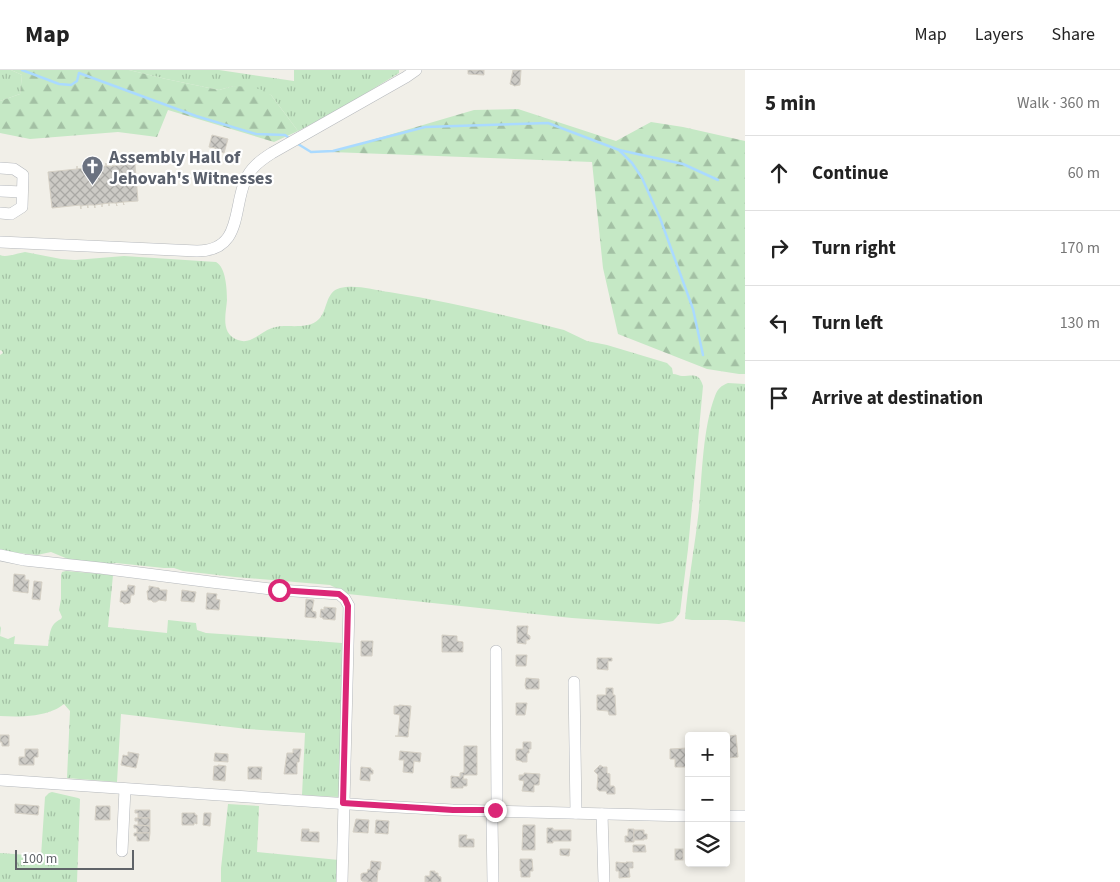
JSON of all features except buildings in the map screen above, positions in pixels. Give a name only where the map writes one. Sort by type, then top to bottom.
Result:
[{"type":"street","points":[[0,242],[197,251],[212,249],[224,241],[233,229],[244,182],[260,161],[416,70]]},
{"type":"street","points":[[0,168],[14,169],[23,175],[22,207],[11,214],[0,213]]},
{"type":"street","points":[[0,191],[22,192]]},
{"type":"street","points":[[0,555],[24,560],[279,590],[339,594],[345,599],[348,606],[342,882]]},
{"type":"street","points":[[493,882],[492,818],[497,804],[496,651]]},
{"type":"street","points":[[574,682],[576,813]]},
{"type":"street","points":[[0,780],[453,810],[685,816]]},
{"type":"street","points":[[122,851],[125,788]]},
{"type":"street","points":[[602,814],[604,882]]},
{"type":"street","points":[[730,816],[745,816]]},
{"type":"green space","points":[[0,70],[11,70],[22,75],[20,94],[0,101]]},
{"type":"green space","points":[[11,70],[129,70],[219,90],[233,86],[251,87],[271,95],[298,131],[274,142],[168,110],[157,137],[118,132],[30,139],[0,133],[0,101],[20,94],[22,75]]},
{"type":"green space","points":[[129,70],[219,70],[294,81],[294,70],[399,70],[399,73],[340,109],[298,131],[271,95],[233,86],[219,90]]},
{"type":"green space","points":[[518,109],[616,141],[651,122],[745,141],[745,374],[707,369],[618,334],[603,268],[592,162],[331,152],[474,110]]},
{"type":"green space","points":[[25,252],[75,260],[124,256],[216,262],[222,269],[226,285],[226,328],[232,337],[243,341],[247,341],[272,328],[303,326],[314,323],[322,315],[329,297],[335,290],[346,287],[358,287],[452,304],[564,330],[587,341],[667,363],[672,368],[673,374],[697,377],[703,386],[688,549],[680,613],[673,621],[659,624],[572,618],[348,594],[330,585],[235,577],[183,571],[174,568],[87,562],[68,559],[51,552],[37,555],[0,551],[0,355],[3,353],[0,350],[0,255],[9,256]]},
{"type":"green space","points":[[728,383],[745,384],[745,622],[685,619],[708,422],[716,393],[723,385]]},
{"type":"green space","points":[[66,571],[113,575],[108,627],[167,633],[168,620],[196,623],[197,630],[206,633],[342,643],[340,793],[338,797],[302,795],[305,733],[247,729],[121,714],[117,782],[67,778],[70,711],[64,704],[55,710],[41,714],[0,716],[0,636],[8,639],[15,636],[14,644],[48,646],[52,627],[62,617],[59,610],[61,575],[62,572]]},
{"type":"green space","points":[[52,792],[80,799],[77,882],[0,882],[0,853],[41,856],[45,797]]},
{"type":"green space","points":[[228,804],[259,806],[257,852],[339,860],[336,882],[221,882]]},
{"type":"waterway","points":[[22,70],[59,84],[71,85],[77,81],[79,73],[196,116],[256,134],[285,135],[289,138]]},
{"type":"waterway","points":[[298,144],[311,152],[333,151],[425,127],[548,123],[619,150],[632,163],[642,178],[660,218],[693,309],[703,355]]},
{"type":"waterway","points":[[619,150],[683,164],[718,180]]},
{"type":"place","name":"Assembly Hall of Jehovah's Witnesses","points":[[93,186]]},
{"type":"route","points":[[279,590],[339,594],[345,599],[348,606],[343,803],[453,810],[495,810]]}]
